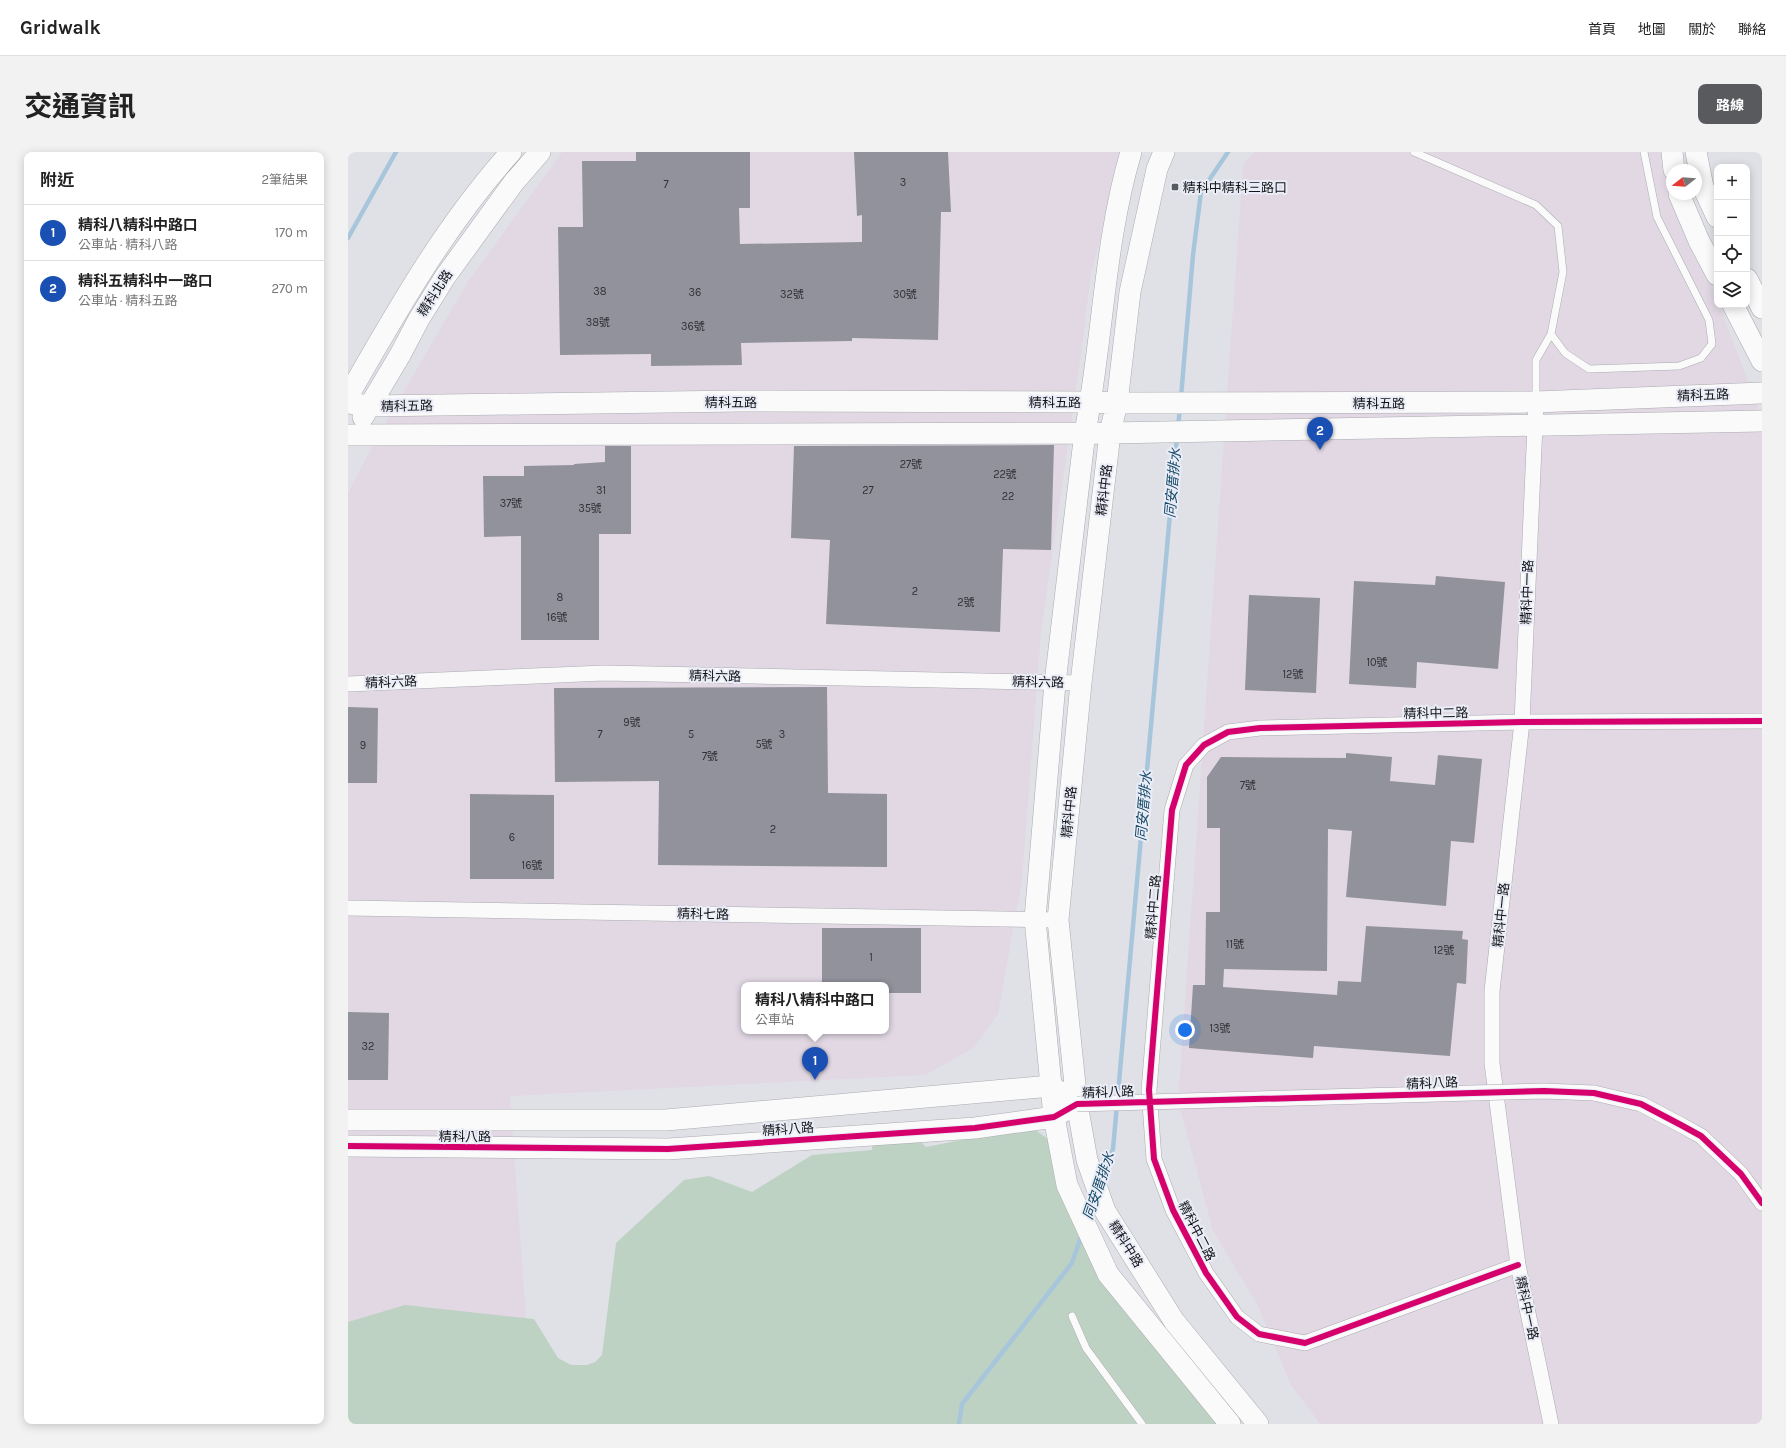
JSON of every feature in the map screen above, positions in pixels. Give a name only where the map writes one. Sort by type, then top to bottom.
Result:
[{"type":"street","name":"精科北路","points":[[348,396],[406,296],[453,224],[511,152]]},
{"type":"street","name":"精科北路","points":[[350,438],[400,355],[418,319],[445,277],[514,182],[540,152]]},
{"type":"street","name":"精科中路","points":[[1131,152],[1122,183],[1111,238],[1091,402],[1085,432],[1055,683],[1035,919],[1054,1117],[1067,1185],[1108,1274],[1230,1424]]},
{"type":"street","name":"精科中路","points":[[1164,152],[1157,169],[1130,292],[1117,403],[1110,433],[1081,683],[1058,920],[1077,1104],[1087,1160],[1105,1211],[1174,1320],[1258,1424]]},
{"type":"street","points":[[1672,152],[1673,164]]},
{"type":"street","points":[[1696,152],[1703,187],[1714,211]]},
{"type":"street","points":[[1682,200],[1699,242],[1715,272]]},
{"type":"street","points":[[1750,285],[1762,308]]},
{"type":"street","points":[[1735,308],[1762,361]]},
{"type":"street","name":"精科五路","points":[[348,403],[369,406],[740,401],[1117,403],[1536,402],[1762,393]]},
{"type":"street","name":"精科中一路","points":[[1536,402],[1522,722],[1492,999],[1492,1063],[1518,1265],[1551,1424]]},
{"type":"street","name":"精科五路","points":[[350,438],[1110,433],[1762,421]]},
{"type":"street","name":"精科六路","points":[[348,684],[604,673],[1081,683]]},
{"type":"street","name":"精科中二路","points":[[1518,1265],[1305,1343],[1259,1334],[1237,1317],[1206,1273],[1173,1210],[1154,1159],[1149,1090],[1172,810],[1186,765],[1204,745],[1228,732],[1260,728],[1522,722],[1762,721]]},
{"type":"street","name":"精科七路","points":[[348,908],[1058,920]]},
{"type":"street","name":"精科八路","points":[[348,1120],[666,1120],[1051,1086],[1077,1104]]},
{"type":"street","name":"精科八路","points":[[348,1146],[668,1149],[975,1128],[1054,1117],[1077,1104],[1544,1091],[1594,1092],[1641,1104],[1701,1136],[1741,1174],[1762,1203]]},
{"type":"lane","points":[[1414,152],[1536,205],[1558,226],[1563,272],[1551,334],[1536,360],[1536,402]]},
{"type":"lane","points":[[1551,334],[1565,354],[1589,369],[1679,366],[1701,358],[1712,344],[1709,320],[1657,217],[1644,152]]},
{"type":"lane","points":[[1072,1316],[1086,1348],[1142,1424]]},
{"type":"shaded area","points":[[562,152],[1126,152],[1091,273],[1081,355],[1041,632],[1022,880],[998,1014],[974,1048],[925,1075],[510,1096],[528,1344],[348,1322],[348,493],[376,439],[467,283]]},
{"type":"shaded area","points":[[1254,152],[1662,152],[1666,164],[1666,200],[1679,200],[1714,291],[1714,308],[1720,308],[1762,417],[1762,1424],[1320,1424],[1291,1385],[1257,1304],[1213,1231],[1178,1101],[1243,165]]},
{"type":"green space","points":[[908,1129],[926,1147],[1016,1129],[1037,1131],[1048,1139],[1089,1235],[1227,1424],[348,1424],[348,1322],[405,1305],[534,1319],[558,1358],[571,1365],[587,1365],[595,1362],[602,1355],[616,1243],[684,1180],[709,1176],[752,1192],[812,1155],[872,1150],[873,1130]]},
{"type":"building","points":[[636,152],[750,152],[750,208],[739,208],[740,244],[862,242],[862,215],[857,216],[854,152],[948,152],[951,212],[941,212],[938,340],[852,338],[852,341],[741,343],[742,365],[651,366],[651,354],[560,355],[558,227],[583,227],[582,161],[636,161]]},
{"type":"building","points":[[1054,445],[1051,550],[1003,549],[1000,632],[826,624],[830,540],[791,538],[794,446]]},
{"type":"building","points":[[605,446],[631,446],[631,534],[599,534],[599,640],[521,640],[521,536],[484,537],[483,476],[524,476],[524,466],[574,465],[605,462]]},
{"type":"building","points":[[1436,576],[1505,582],[1498,669],[1417,662],[1416,688],[1349,684],[1354,581],[1435,585]]},
{"type":"building","points":[[1249,595],[1320,598],[1316,693],[1245,690]]},
{"type":"building","points":[[827,687],[828,793],[887,794],[887,867],[658,865],[659,781],[555,782],[554,688]]},
{"type":"building","points":[[348,707],[378,708],[377,783],[348,783]]},
{"type":"building","points":[[1346,753],[1392,757],[1390,781],[1435,785],[1438,755],[1482,759],[1474,843],[1451,841],[1446,906],[1346,897],[1352,831],[1328,829],[1327,971],[1224,969],[1223,987],[1337,995],[1338,981],[1361,982],[1366,926],[1463,931],[1462,939],[1468,940],[1466,984],[1457,983],[1450,1056],[1314,1046],[1313,1058],[1189,1048],[1193,985],[1205,985],[1206,912],[1220,912],[1220,828],[1207,828],[1207,777],[1221,757],[1346,758]]},
{"type":"building","points":[[470,794],[554,795],[554,879],[470,879]]},
{"type":"building","points":[[822,928],[921,928],[921,993],[889,993],[889,982],[822,982]]},
{"type":"building","points":[[348,1012],[389,1013],[388,1080],[348,1080]]},
{"type":"waterway","points":[[348,238],[396,152]]},
{"type":"waterway","name":"同安厝排水","points":[[1181,397],[1193,255],[1201,192],[1228,152]]},
{"type":"waterway","name":"同安厝排水","points":[[1178,427],[1180,408]]},
{"type":"waterway","name":"同安厝排水","points":[[1102,1180],[1113,1149],[1177,436]]},
{"type":"waterway","name":"同安厝排水","points":[[959,1424],[962,1404],[1072,1263],[1082,1234]]},
{"type":"cycle path","points":[[1518,1265],[1305,1343],[1259,1334],[1237,1317],[1206,1273],[1173,1210],[1154,1159],[1149,1090],[1172,810],[1186,765],[1204,745],[1228,732],[1260,728],[1522,722],[1762,721]]},
{"type":"cycle path","points":[[348,1146],[668,1149],[975,1128],[1054,1117],[1077,1104],[1544,1091],[1594,1093],[1641,1104],[1701,1136],[1741,1174],[1762,1203]]},
{"type":"place","name":"精科中精科三路口","points":[[1175,187]]},
{"type":"place","name":"精科五精科中一路口","points":[[1320,450]]},
{"type":"place","name":"精科八精科中路口","points":[[815,1080]]}]
